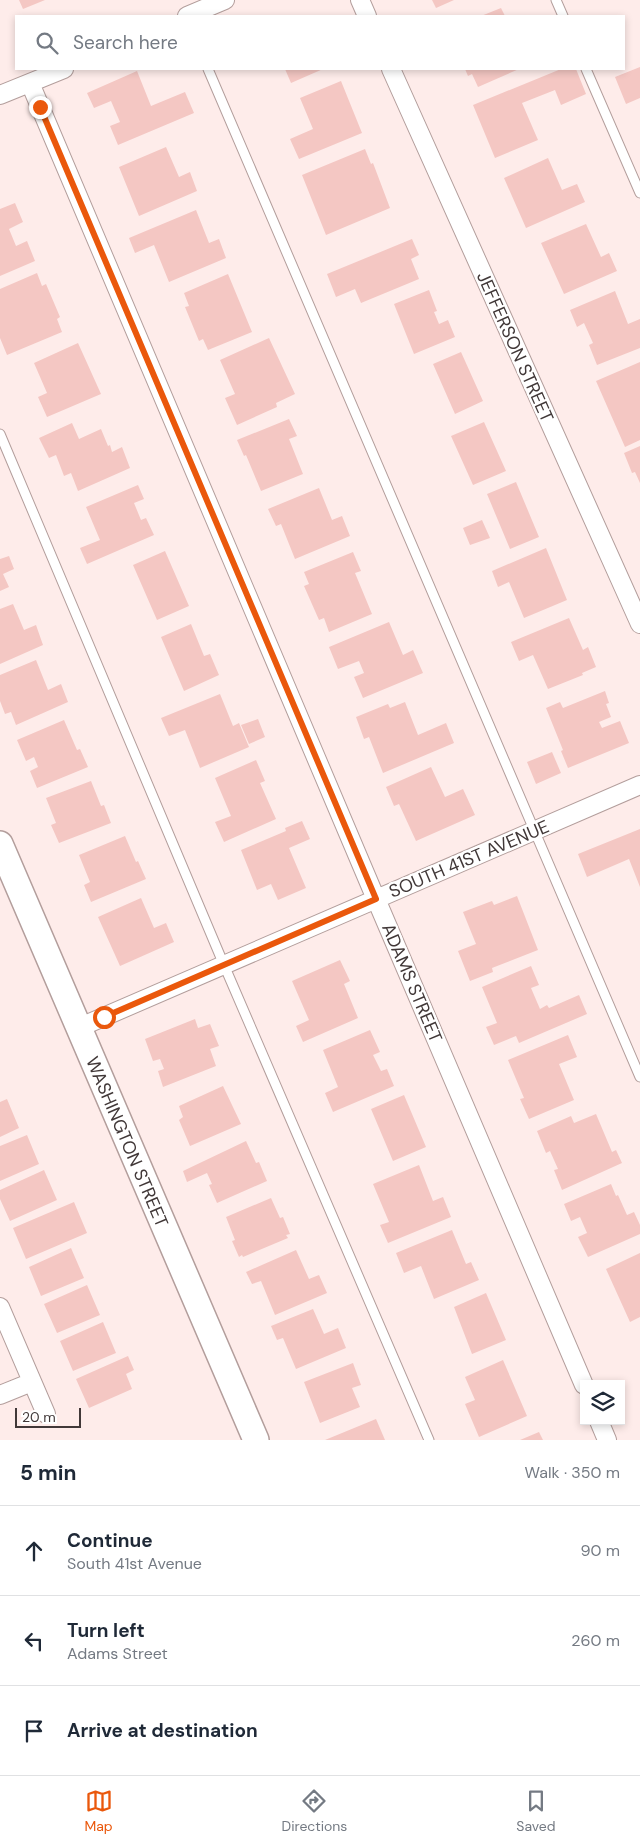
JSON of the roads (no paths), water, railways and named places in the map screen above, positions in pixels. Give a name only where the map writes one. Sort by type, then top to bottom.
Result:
[{"type":"street","points":[[189,15],[225,0]]},
{"type":"street","points":[[360,0],[367,15]]},
{"type":"street","points":[[0,95],[62,70]]},
{"type":"street","name":"JEFFERSON STREET","points":[[391,70],[640,624]]},
{"type":"street","name":"ADAMS STREET","points":[[30,83],[582,1380]]},
{"type":"street","name":"SOUTH 41ST AVENUE","points":[[78,1028],[640,785]]},
{"type":"street","name":"WASHINGTON STREET","points":[[0,844],[256,1440]]},
{"type":"street","points":[[0,1307],[46,1414]]},
{"type":"street","points":[[0,1395],[32,1382]]},
{"type":"street","points":[[601,1425],[607,1440]]},
{"type":"lane","points":[[556,0],[563,15]]},
{"type":"lane","points":[[208,70],[640,1077]]},
{"type":"lane","points":[[586,70],[640,193]]},
{"type":"lane","points":[[0,434],[224,965],[429,1440]]}]
